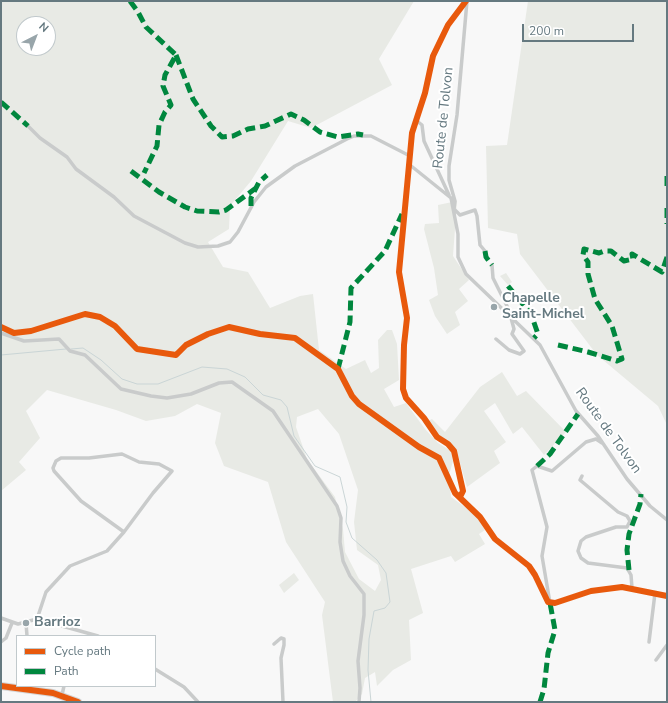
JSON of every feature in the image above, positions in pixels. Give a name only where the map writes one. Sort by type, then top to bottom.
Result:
[{"type":"main road","points":[[1,686],[62,695],[78,702]]},
{"type":"street","points":[[460,497],[463,491],[454,451],[448,444],[437,437],[424,418],[406,398],[403,389],[404,345],[407,318],[400,272],[412,133],[417,121],[433,56],[448,25],[467,1]]},
{"type":"street","name":"Route de Tolvon","points":[[467,1],[457,114],[449,166],[449,180],[455,201],[454,209],[458,234],[457,250],[460,264],[466,274],[540,345],[576,411],[605,444],[627,479],[650,506],[667,520]]},
{"type":"street","points":[[417,121],[422,125],[424,141],[451,198],[454,209],[460,215],[475,210],[480,245],[485,251]]},
{"type":"street","points":[[28,126],[40,138],[67,156],[76,168],[114,197],[141,221],[185,243],[206,248],[224,245],[234,237],[258,197],[276,179],[295,166],[347,139],[354,136],[371,136],[410,156]]},
{"type":"street","points":[[410,165],[451,198]]},
{"type":"street","points":[[492,265],[493,278],[509,310],[509,316],[514,329],[512,334],[524,351],[520,354],[509,350],[496,338]]},
{"type":"street","points":[[1,327],[14,333],[31,331],[85,314],[100,317],[115,326],[137,349],[176,355],[186,345],[208,334],[229,327],[260,334],[295,338],[338,369],[352,396],[359,404],[419,447],[439,458],[455,493],[460,497],[462,502],[480,517],[495,539],[529,566],[536,575],[545,600],[550,603],[591,591],[622,587],[667,596]]},
{"type":"street","points":[[1,333],[24,341],[59,339],[70,351],[85,355],[121,389],[167,398],[191,394],[220,383],[232,382],[273,411],[337,506],[341,518],[340,542],[343,561],[350,576],[364,594],[364,615],[358,661],[360,688],[359,702]]},
{"type":"street","points":[[550,603],[542,556],[547,527],[532,470],[537,466],[552,471],[586,442],[596,439],[605,444]]},
{"type":"street","points":[[37,619],[46,592],[70,566],[108,551],[124,532],[153,493],[172,472],[159,464],[139,462],[122,454],[89,458],[62,458],[56,461],[53,468],[54,471],[81,501],[124,532]]},
{"type":"street","points":[[582,476],[580,480],[618,512],[627,516],[630,521],[627,527],[616,528],[586,537],[581,541],[578,551],[581,558],[588,563],[627,568],[631,575],[632,588]]},
{"type":"street","points":[[649,642],[655,593]]},
{"type":"street","points":[[1,618],[12,623],[26,623],[37,619],[94,635]]},
{"type":"street","points":[[1,642],[6,638],[12,623]]},
{"type":"street","points":[[26,623],[27,635]]},
{"type":"street","points":[[274,644],[281,638],[284,639],[281,658],[283,702]]},
{"type":"street","points":[[656,660],[667,645]]},
{"type":"street","points":[[156,670],[184,687],[198,702]]},
{"type":"street","points":[[62,695],[64,687]]},
{"type":"shaded area","points":[[1,1],[414,1],[379,59],[392,85],[311,128],[288,121],[251,181],[230,206],[229,229],[208,242],[223,267],[248,272],[270,308],[300,296],[313,294],[319,350],[346,369],[365,360],[371,373],[379,368],[378,340],[387,330],[392,330],[397,344],[399,380],[384,389],[394,407],[406,403],[425,429],[438,443],[451,451],[453,461],[449,475],[451,497],[476,515],[485,530],[479,534],[485,544],[455,562],[451,556],[411,569],[423,613],[409,620],[411,660],[393,670],[377,686],[375,672],[365,678],[362,694],[355,702],[333,702],[322,615],[325,602],[286,542],[268,482],[224,466],[215,443],[221,413],[197,404],[175,416],[146,421],[116,410],[47,390],[26,411],[40,438],[19,462],[26,470],[1,491]],"holes":[[[318,409],[339,434],[358,490],[354,522],[357,550],[378,565],[381,580],[375,591],[359,579],[345,552],[343,529],[335,497],[307,459],[296,427],[297,417]]]},
{"type":"shaded area","points":[[528,1],[667,1],[667,425],[658,406],[597,355],[520,254],[517,234],[488,228],[486,146],[507,145]]},
{"type":"shaded area","points":[[457,201],[453,256],[469,280],[459,289],[468,301],[455,312],[460,325],[447,334],[435,316],[429,300],[438,295],[434,268],[424,229],[425,224],[439,223],[438,205]]},
{"type":"shaded area","points":[[506,273],[512,282],[508,285],[500,276]]},
{"type":"shaded area","points":[[502,372],[517,396],[526,391],[566,432],[544,455],[522,427],[513,434],[495,403],[484,411],[506,442],[494,451],[500,463],[467,487],[456,449],[438,435],[428,421],[432,419],[445,432],[480,387]]},
{"type":"shaded area","points":[[294,573],[299,580],[284,593],[279,585]]},
{"type":"waterway","points":[[71,349],[83,348],[101,360],[122,379],[137,384],[158,384],[202,367],[227,369],[245,377],[263,395],[281,400],[287,407],[294,436],[315,466],[340,477],[347,507],[346,522],[352,538],[377,560],[386,573],[390,602],[385,608],[374,611],[369,639],[368,670],[371,702]]},
{"type":"waterway","points":[[1,355],[66,349]]},
{"type":"marked path","points":[[130,1],[146,27],[176,55],[165,75],[163,86],[171,105],[165,112],[159,125],[157,146],[144,173]]},
{"type":"marked path","points":[[176,55],[193,99],[211,126],[222,137],[233,136],[248,129],[265,126],[291,114],[304,120],[320,132],[338,137],[358,134],[363,135]]},
{"type":"marked path","points":[[1,102],[28,126]]},
{"type":"marked path","points":[[131,171],[159,192],[185,207],[197,211],[219,212],[226,210],[256,188]]},
{"type":"marked path","points":[[251,206],[251,198],[259,182],[267,175]]},
{"type":"marked path","points":[[667,176],[667,186]]},
{"type":"marked path","points":[[667,208],[667,224]]},
{"type":"marked path","points":[[338,369],[350,322],[351,288],[385,251],[402,214]]},
{"type":"marked path","points":[[558,345],[617,361],[622,359],[612,326],[595,299],[588,274],[588,262],[583,255],[584,249],[599,253],[611,251],[624,261],[633,259],[632,254],[662,272],[667,257]]},
{"type":"marked path","points":[[485,251],[486,257],[492,265]]},
{"type":"marked path","points":[[508,286],[531,314],[538,334],[534,338]]},
{"type":"marked path","points":[[537,466],[550,454],[578,414]]},
{"type":"marked path","points":[[629,570],[627,550],[629,534],[640,504],[641,494]]},
{"type":"marked path","points":[[540,702],[544,689],[548,653],[555,630],[550,603]]},
{"type":"cycle path","points":[[460,497],[463,491],[454,451],[448,444],[437,437],[424,418],[406,398],[403,389],[404,345],[407,318],[399,272],[412,133],[425,93],[433,56],[448,25],[466,1]]},
{"type":"cycle path","points":[[1,327],[14,333],[31,331],[85,314],[100,317],[115,326],[137,349],[176,355],[186,345],[208,334],[229,327],[260,334],[295,338],[338,369],[352,396],[359,404],[419,447],[439,458],[455,493],[480,517],[495,539],[529,566],[548,602],[555,603],[591,591],[622,587],[667,596]]},
{"type":"cycle path","points":[[1,686],[53,693],[78,702]]},
{"type":"place","name":"Chapelle Saint-Michel","points":[[494,307]]},
{"type":"place","name":"Barrioz","points":[[26,623]]}]
